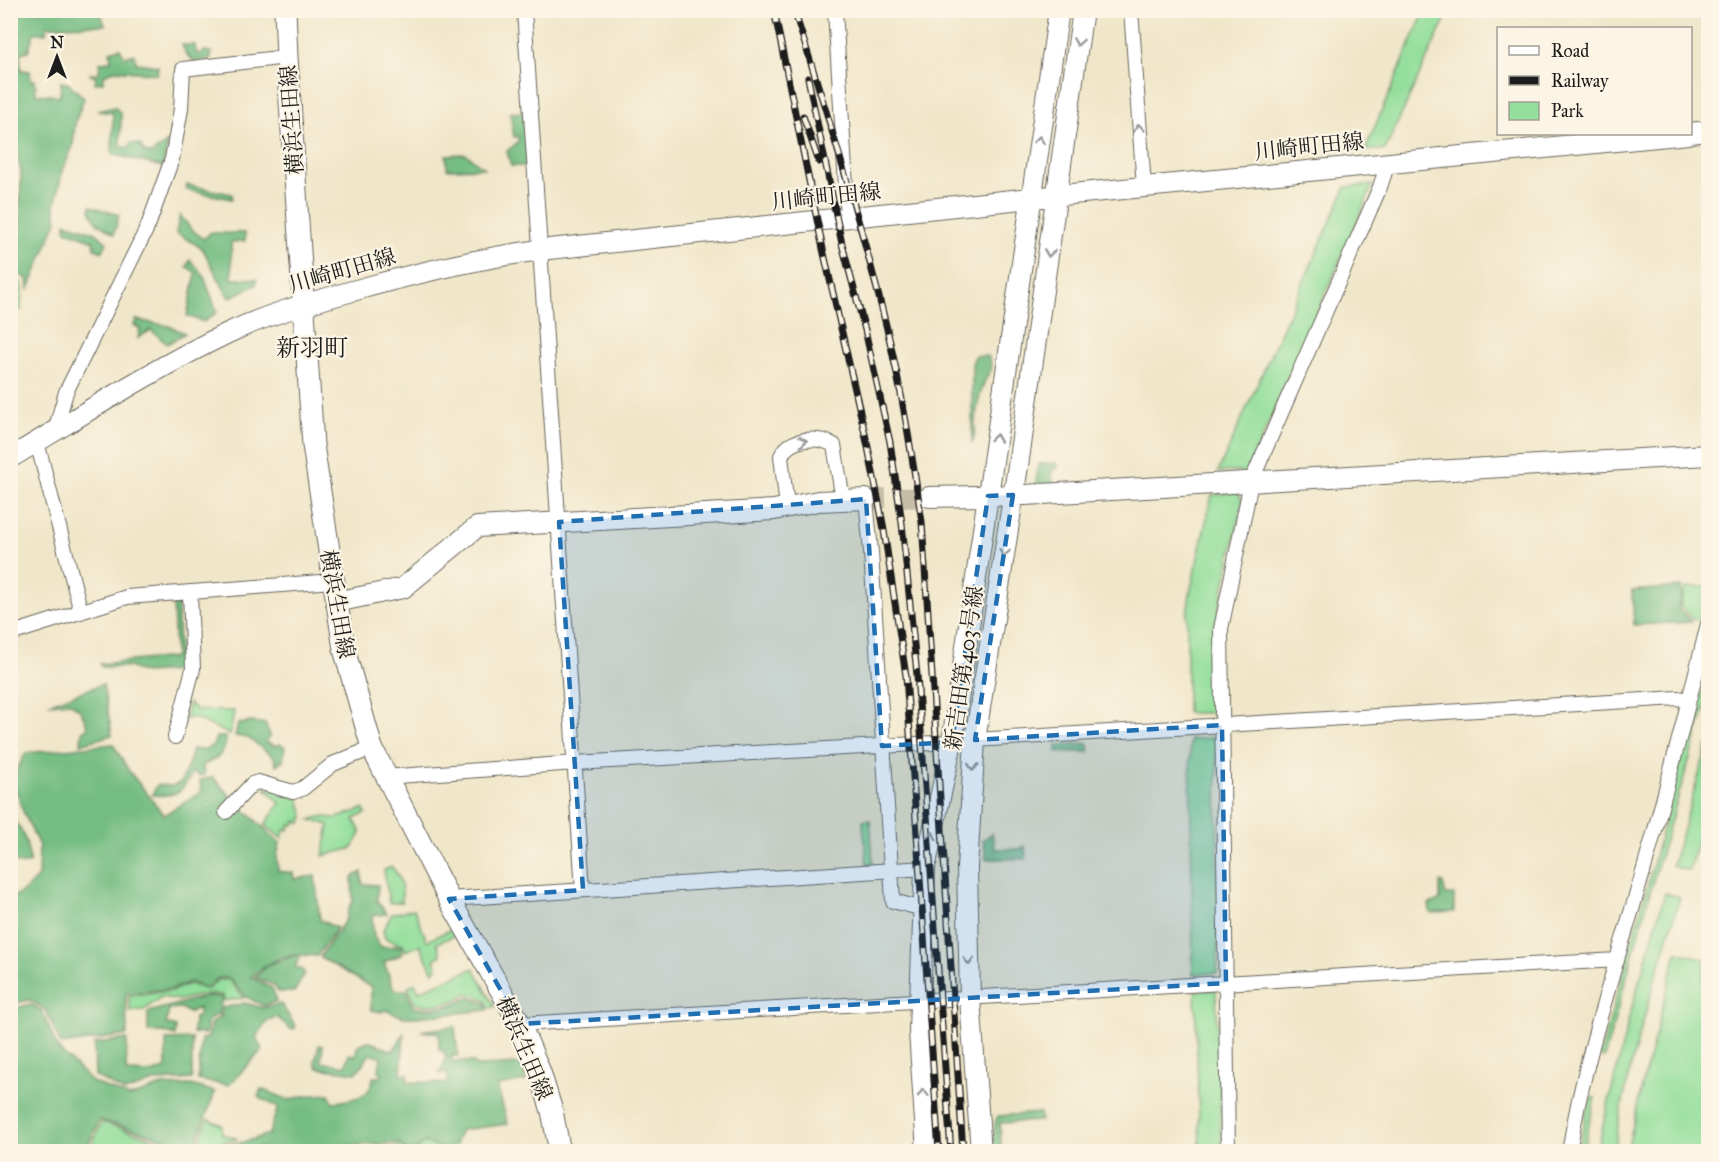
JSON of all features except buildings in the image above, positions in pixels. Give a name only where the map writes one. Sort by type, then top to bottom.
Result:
[{"type":"main road","name":"横浜生田線","points":[[285,10],[313,445],[344,649],[372,748],[449,898],[520,1024],[540,1072],[552,1111],[560,1152]]},
{"type":"street","points":[[524,10],[583,890]]},
{"type":"street","points":[[835,10],[848,218]]},
{"type":"street","name":"新吉田第403号線","points":[[927,1152],[919,1031],[925,868],[952,742],[1059,10]]},
{"type":"street","name":"新吉田第403号線","points":[[981,1152],[970,998],[967,868],[975,740],[1083,10]]},
{"type":"street","points":[[1131,10],[1144,187]]},
{"type":"street","points":[[55,431],[66,392],[148,226],[172,159],[181,109],[183,69],[287,57]]},
{"type":"street","name":"川崎町田線","points":[[1692,133],[1708,131]]},
{"type":"street","name":"川崎町田線","points":[[10,458],[129,387],[230,333],[304,305],[474,260],[540,250],[1057,195],[1669,135]]},
{"type":"street","points":[[1228,1152],[1221,629],[1251,482],[1380,187],[1388,163]]},
{"type":"street","points":[[787,507],[781,456],[793,442],[824,439],[834,445],[843,500]]},
{"type":"street","points":[[38,442],[81,612]]},
{"type":"street","points":[[929,497],[1013,495],[1251,482],[1708,454]]},
{"type":"street","points":[[336,602],[403,588],[477,527],[774,510],[818,501],[866,499],[893,901],[923,909]]},
{"type":"street","points":[[10,634],[127,597],[333,581]]},
{"type":"street","points":[[175,737],[193,669],[190,592]]},
{"type":"street","points":[[1569,1152],[1583,1085],[1670,777],[1708,624]]},
{"type":"street","points":[[975,740],[1678,698],[1689,700]]},
{"type":"street","points":[[386,777],[575,763],[952,742]]},
{"type":"street","points":[[226,812],[252,784],[258,782],[293,792],[302,789],[333,764],[372,748]]},
{"type":"street","points":[[449,898],[925,868]]},
{"type":"street","points":[[520,1024],[1617,960]]},
{"type":"highlighted area","points":[[1013,495],[975,740],[1222,725],[1226,983],[520,1024],[449,899],[583,890],[559,522],[866,499],[882,746],[952,742],[988,496]]},
{"type":"green space","points":[[1425,10],[1449,11],[1385,150],[1365,150]]},
{"type":"green space","points":[[10,11],[97,11],[101,14],[105,25],[47,26],[46,33],[34,33],[28,51],[20,53],[21,70],[30,71],[31,81],[35,80],[36,94],[60,96],[61,82],[69,84],[84,98],[75,123],[73,146],[62,172],[55,206],[57,221],[28,291],[27,278],[13,272],[13,263],[19,259],[21,171],[13,141],[11,141]]},
{"type":"green space","points":[[182,45],[195,45],[196,53],[211,52],[211,59],[195,62],[186,54]]},
{"type":"green space","points":[[120,48],[125,57],[135,54],[136,63],[158,66],[157,74],[114,70],[104,75],[103,82],[95,83],[96,77],[89,74],[99,73],[100,62],[111,61],[110,51]]},
{"type":"green space","points":[[115,107],[121,114],[120,146],[128,148],[131,143],[141,145],[143,151],[151,154],[168,142],[163,167],[112,154],[113,113],[97,111]]},
{"type":"green space","points":[[527,112],[530,166],[511,166],[507,151],[518,142],[518,136],[514,137],[510,113]]},
{"type":"green space","points":[[466,154],[484,168],[447,169],[446,155]]},
{"type":"green space","points":[[10,157],[14,170],[13,255],[11,256]]},
{"type":"green space","points":[[187,185],[232,194],[232,199],[186,190]]},
{"type":"green space","points":[[1373,185],[1247,472],[1218,472],[1346,187]]},
{"type":"green space","points":[[91,206],[119,215],[114,234],[97,223],[90,210]]},
{"type":"green space","points":[[180,215],[191,229],[204,239],[211,232],[245,233],[245,241],[231,242],[232,279],[257,279],[256,285],[229,298],[202,248],[176,233]]},
{"type":"green space","points":[[66,223],[96,233],[107,243],[102,252],[94,248],[94,241],[65,230]]},
{"type":"green space","points":[[190,260],[203,274],[217,312],[204,322],[187,316],[196,273],[187,267]]},
{"type":"green space","points":[[11,278],[22,284],[21,310],[11,310]]},
{"type":"green space","points":[[136,320],[169,326],[185,333],[167,344],[151,330],[138,338],[140,329],[134,325]]},
{"type":"green space","points":[[975,356],[988,356],[992,368],[985,379],[980,396],[972,444],[972,364]]},
{"type":"green space","points":[[1057,463],[1058,468],[1052,470],[1053,483],[1036,484],[1038,464]]},
{"type":"green space","points":[[1237,492],[1243,500],[1215,628],[1217,713],[1187,713],[1187,616],[1212,495]]},
{"type":"green space","points":[[1707,586],[1699,620],[1693,619],[1680,606],[1685,588]]},
{"type":"green space","points":[[1681,587],[1682,595],[1678,608],[1692,622],[1634,625],[1632,591]]},
{"type":"green space","points":[[173,604],[178,604],[179,671],[144,673],[129,667],[102,667],[100,664],[175,657]]},
{"type":"green space","points":[[103,684],[112,735],[81,744],[82,732],[88,727],[81,711],[70,702],[48,704]]},
{"type":"green space","points":[[1704,686],[1708,688],[1708,698],[1657,867],[1604,1058],[1600,1056],[1694,708],[1697,708]]},
{"type":"green space","points":[[189,703],[196,710],[234,711],[230,735],[193,717],[184,720]]},
{"type":"green space","points":[[253,722],[265,724],[270,735],[266,742],[285,747],[283,760],[276,765],[274,757],[248,738],[235,736],[238,724]]},
{"type":"green space","points":[[216,737],[226,737],[226,743],[216,758],[203,765],[204,775],[198,776],[193,772],[178,792],[152,795],[157,785],[174,786],[181,782],[192,749],[203,750],[213,746]]},
{"type":"green space","points":[[1217,737],[1217,973],[1193,974],[1190,740]]},
{"type":"green space","points":[[1088,743],[1089,752],[1057,752],[1057,745]]},
{"type":"green space","points":[[113,744],[129,771],[164,815],[201,792],[200,780],[213,777],[280,843],[277,855],[278,871],[293,873],[294,879],[315,876],[320,920],[337,928],[317,956],[297,955],[281,958],[266,965],[251,977],[272,988],[277,1001],[264,1006],[246,997],[229,978],[218,978],[206,988],[189,982],[173,989],[126,993],[127,1035],[61,1045],[46,1010],[30,1000],[16,1003],[11,998],[10,898],[23,892],[38,877],[39,846],[23,811],[12,778],[26,753]]},
{"type":"green space","points":[[1708,744],[1708,804],[1689,871],[1672,866]]},
{"type":"green space","points":[[265,788],[298,795],[304,816],[301,823],[296,821],[294,825],[290,825],[289,830],[284,830],[282,839],[265,825],[280,803]]},
{"type":"green space","points":[[363,809],[366,813],[354,819],[361,833],[353,848],[323,856],[329,825],[311,820],[319,817],[337,818]]},
{"type":"green space","points":[[10,817],[19,827],[24,838],[30,862],[20,864],[11,859]]},
{"type":"green space","points":[[870,820],[873,865],[867,865],[863,821]]},
{"type":"green space","points":[[992,833],[995,849],[1019,849],[1025,846],[1026,859],[986,859],[983,840]]},
{"type":"green space","points":[[392,867],[401,883],[402,902],[389,903],[384,870]]},
{"type":"green space","points":[[362,872],[362,884],[378,885],[377,901],[387,914],[372,916],[374,937],[381,947],[402,946],[402,954],[384,962],[394,990],[407,990],[413,1007],[442,1007],[469,997],[485,1003],[488,1010],[404,1017],[385,1010],[381,1012],[371,1010],[371,987],[320,957],[346,919],[353,902],[352,877]]},
{"type":"green space","points":[[1440,882],[1443,883],[1446,895],[1454,895],[1454,912],[1430,913],[1429,904],[1440,900]]},
{"type":"green space","points":[[1665,893],[1680,897],[1634,1055],[1614,1151],[1597,1151],[1630,1014]]},
{"type":"green space","points":[[414,909],[427,941],[452,929],[456,935],[437,943],[441,955],[434,959],[437,968],[433,972],[420,945],[405,951],[403,944],[385,938],[383,930],[392,914]]},
{"type":"green space","points":[[1677,952],[1705,959],[1702,996],[1708,994],[1708,1139],[1705,1142],[1704,1151],[1627,1151],[1643,1082]]},
{"type":"green space","points":[[297,955],[300,957],[295,967],[301,969],[305,974],[294,992],[278,992],[274,985],[255,977],[269,964]]},
{"type":"green space","points":[[474,968],[495,1007],[489,1008],[485,999],[467,993],[442,1004],[414,1003],[408,986],[415,984],[419,991]]},
{"type":"green space","points":[[218,980],[229,980],[244,998],[224,1001],[223,995],[205,994],[179,1000],[161,997],[144,1010],[130,1011],[129,995],[172,991],[189,984],[207,990]]},
{"type":"green space","points":[[1216,990],[1222,1151],[1200,1151],[1195,991]]},
{"type":"green space","points":[[207,996],[222,997],[219,1014],[208,1020],[206,1034],[193,1033],[194,1018],[199,1016],[199,1008],[188,1013],[181,1008],[169,1009],[166,1024],[176,1027],[175,1036],[163,1032],[148,1032],[148,1012]]},
{"type":"green space","points":[[11,1002],[16,1008],[31,1004],[42,1011],[58,1049],[92,1082],[130,1097],[161,1086],[191,1085],[215,1092],[193,1151],[172,1141],[100,1120],[85,1151],[11,1151]]},
{"type":"green space","points":[[245,1003],[263,1008],[281,1004],[296,1027],[292,1030],[277,1017],[268,1020],[256,1037],[262,1050],[229,1085],[198,1080],[201,1039],[208,1038],[211,1023],[221,1017],[222,1008]]},
{"type":"green space","points":[[455,1026],[458,1056],[451,1056],[452,1061],[473,1062],[476,1066],[521,1064],[526,1081],[497,1086],[508,1124],[461,1130],[457,1140],[447,1151],[425,1142],[413,1151],[407,1151],[399,1143],[335,1146],[324,1151],[287,1151],[286,1149],[264,1151],[262,1148],[246,1151],[212,1151],[211,1146],[245,1142],[269,1134],[278,1107],[258,1097],[261,1089],[289,1100],[329,1094],[333,1102],[360,1097],[369,1089],[373,1077],[381,1077],[379,1070],[381,1057],[370,1054],[356,1073],[318,1068],[315,1062],[319,1045],[323,1046],[321,1062],[345,1066],[349,1054],[355,1056],[358,1045],[368,1041],[393,1051],[404,1033],[401,1075],[408,1074],[408,1082],[448,1083],[448,1073],[439,1073],[445,1061],[445,1053],[439,1049],[439,1033],[421,1031]]},
{"type":"green space","points":[[127,1039],[126,1072],[149,1073],[166,1069],[166,1040],[192,1039],[192,1079],[157,1081],[125,1092],[95,1076],[94,1044]]},
{"type":"green space","points":[[1590,1096],[1595,1098],[1583,1151],[1578,1151]]},
{"type":"green space","points":[[1040,1113],[1041,1121],[1000,1123],[1001,1151],[992,1151],[995,1122],[998,1116]]},
{"type":"green space","points":[[208,1119],[222,1125],[222,1134],[238,1139],[209,1143],[209,1151],[195,1151]]},
{"type":"green space","points":[[102,1122],[172,1145],[184,1151],[89,1151]]},
{"type":"green space","points":[[456,1138],[457,1151],[332,1152],[397,1146]]},
{"type":"tunnel","points":[[866,499],[929,497]]},
{"type":"railway","points":[[774,10],[823,249],[868,447],[883,524],[906,676],[939,1152]]},
{"type":"railway","points":[[794,10],[843,167],[886,325],[902,398],[922,522],[963,1152]]},
{"type":"railway","points":[[808,78],[842,244],[865,330],[890,442],[902,523],[917,675],[951,1152]]},
{"type":"railway","points":[[803,116],[819,162]]},
{"type":"district","name":"新羽町","points":[[312,348]]}]
